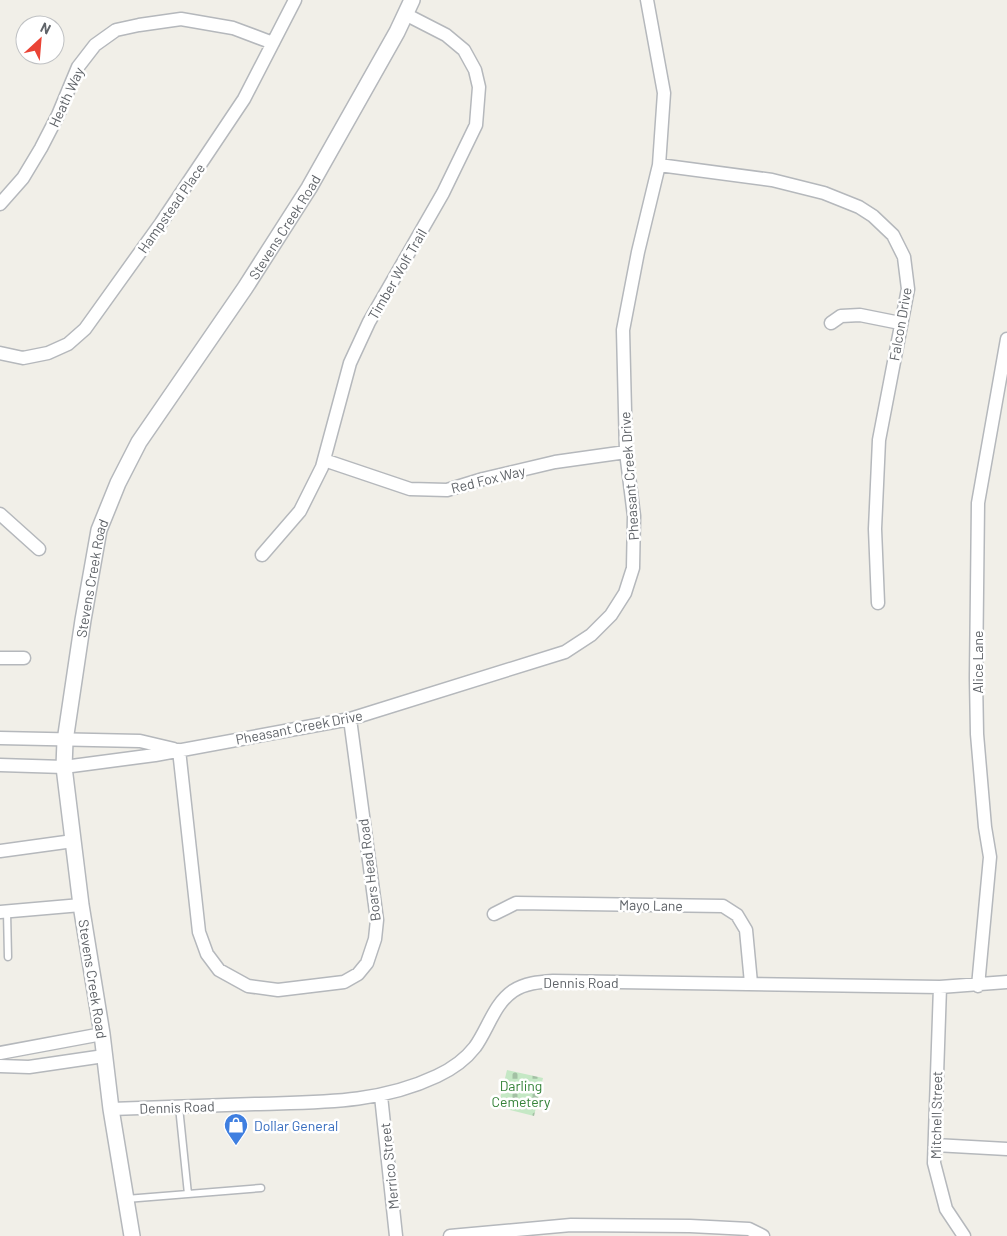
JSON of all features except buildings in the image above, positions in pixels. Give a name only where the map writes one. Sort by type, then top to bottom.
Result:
[{"type":"street","name":"Hampstead Place","points":[[0,353],[23,358],[48,353],[68,344],[85,329],[161,223],[244,99],[295,0]]},
{"type":"street","name":"Stevens Creek Road","points":[[132,1236],[81,905],[64,767],[65,741],[99,530],[118,483],[139,442],[245,288],[309,188],[412,0]]},
{"type":"street","name":"Pheasant Creek Drive","points":[[0,765],[64,767],[118,760],[155,755],[350,719],[565,652],[591,634],[611,615],[625,592],[633,568],[634,516],[626,452],[622,330],[659,164],[664,94],[647,0]]},
{"type":"street","name":"Timber Wolf Trail","points":[[262,556],[300,512],[322,467],[350,363],[369,322],[443,193],[476,125],[478,87],[475,70],[464,50],[446,35],[405,14]]},
{"type":"street","name":"Heath Way","points":[[0,204],[23,178],[41,148],[58,115],[78,67],[94,45],[116,30],[181,19],[233,28],[273,43]]},
{"type":"street","name":"Falcon Drive","points":[[659,164],[772,180],[824,193],[859,207],[873,216],[893,235],[904,256],[908,289],[879,440],[875,529],[878,604]]},
{"type":"street","points":[[831,322],[841,316],[860,315],[900,323]]},
{"type":"street","name":"Alice Lane","points":[[978,986],[990,857],[985,828],[977,734],[978,503],[1007,339]]},
{"type":"street","name":"Red Fox Way","points":[[324,460],[410,489],[447,490],[483,479],[555,462],[626,452]]},
{"type":"street","points":[[0,514],[39,549]]},
{"type":"street","points":[[0,658],[24,658]]},
{"type":"street","name":"Boars Head Road","points":[[179,750],[199,932],[207,954],[219,970],[248,986],[278,990],[344,982],[358,974],[367,963],[376,939],[377,920],[350,719]]},
{"type":"street","name":"Pheasant Creek Drive","points":[[0,738],[65,741],[140,741],[179,750]]},
{"type":"street","points":[[118,742],[118,760]]},
{"type":"street","points":[[1,849],[73,841]]},
{"type":"street","name":"Mayo Lane","points":[[494,914],[516,903],[723,906],[737,915],[746,930],[751,983]]},
{"type":"street","points":[[4,912],[81,905]]},
{"type":"street","name":"Dennis Road","points":[[111,1109],[323,1102],[381,1096],[417,1085],[438,1076],[460,1063],[475,1046],[500,1004],[514,990],[530,983],[553,981],[940,987],[978,986],[1007,982]]},
{"type":"street","name":"Mitchell Street","points":[[940,987],[934,1163],[946,1209],[964,1236]]},
{"type":"street","points":[[0,1054],[102,1034]]},
{"type":"street","points":[[0,1066],[29,1067],[104,1056]]},
{"type":"street","name":"Merrico Street","points":[[381,1096],[396,1236]]},
{"type":"street","points":[[934,1145],[1007,1149]]},
{"type":"street","points":[[450,1236],[571,1225],[690,1226],[749,1229],[763,1236]]},
{"type":"lane","points":[[4,912],[8,957]]},
{"type":"lane","points":[[180,1107],[188,1194]]},
{"type":"lane","points":[[126,1199],[261,1188]]},
{"type":"green space","name":"Darling Cemetery","points":[[507,1070],[543,1078],[534,1116],[498,1107]]},
{"type":"place","name":"Dollar General","points":[[236,1146]]}]
